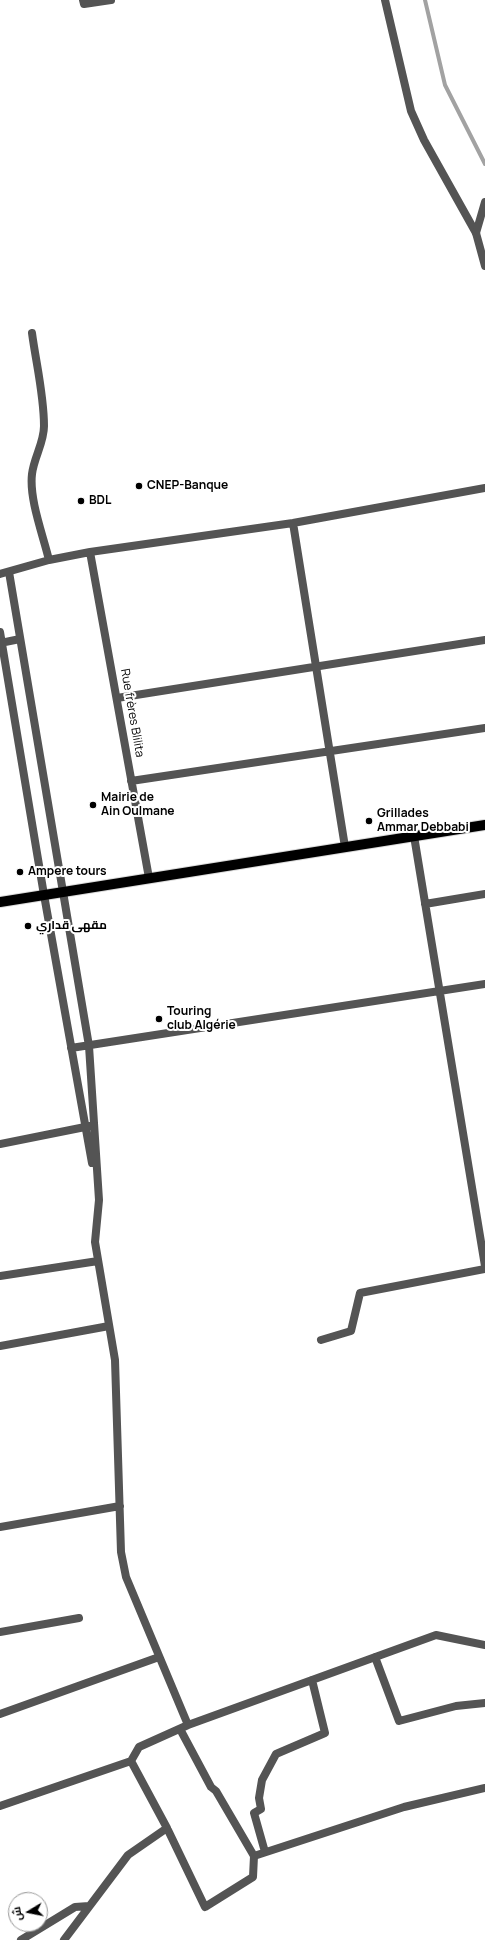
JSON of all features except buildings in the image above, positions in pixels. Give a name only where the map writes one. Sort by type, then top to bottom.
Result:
[{"type":"main road","points":[[0,902],[485,825]]},
{"type":"street","points":[[83,0],[84,4],[111,0]]},
{"type":"street","points":[[385,0],[411,111],[424,140],[476,233],[485,266]]},
{"type":"street","points":[[476,233],[485,202]]},
{"type":"street","points":[[32,333],[42,398],[44,426],[43,439],[36,455],[32,475],[34,499],[49,560]]},
{"type":"street","points":[[0,574],[49,560],[90,552],[293,523],[485,488]]},
{"type":"street","points":[[293,523],[345,847]]},
{"type":"street","name":"Rue frères Blilita","points":[[90,552],[149,878]]},
{"type":"street","points":[[9,572],[89,1046],[99,1200],[95,1242],[115,1360],[121,1552],[126,1577],[188,1725]]},
{"type":"street","points":[[0,632],[44,895],[99,1200]]},
{"type":"street","points":[[1,643],[20,639]]},
{"type":"street","points":[[117,698],[485,640]]},
{"type":"street","points":[[132,781],[329,750],[485,728]]},
{"type":"street","points":[[321,1340],[351,1331],[360,1293],[485,1268],[414,836]]},
{"type":"street","points":[[425,904],[485,894]]},
{"type":"street","points":[[71,1048],[485,984]]},
{"type":"street","points":[[0,1144],[94,1125]]},
{"type":"street","points":[[0,1276],[98,1261]]},
{"type":"street","points":[[0,1346],[109,1326]]},
{"type":"street","points":[[0,1526],[120,1506]]},
{"type":"street","points":[[0,1632],[79,1618]]},
{"type":"street","points":[[0,1806],[131,1761],[139,1747],[188,1725],[436,1635],[485,1645]]},
{"type":"street","points":[[0,1714],[159,1657]]},
{"type":"street","points":[[375,1657],[399,1721],[456,1706],[485,1703]]},
{"type":"street","points":[[265,1852],[254,1814],[261,1809],[259,1798],[262,1780],[276,1754],[325,1732],[312,1680]]},
{"type":"street","points":[[131,1761],[167,1828],[206,1907],[253,1877],[254,1856],[216,1791],[212,1787],[180,1729]]},
{"type":"street","points":[[254,1856],[404,1807],[485,1788]]},
{"type":"street","points":[[64,1940],[128,1855],[167,1828]]},
{"type":"street","points":[[21,1940],[75,1907],[89,1906]]},
{"type":"waterway","points":[[425,0],[445,85],[485,164]]},
{"type":"place","name":"CNEP-Banque","points":[[139,486]]},
{"type":"place","name":"BDL","points":[[81,501]]},
{"type":"place","name":"Mairie de Ain Oulmane","points":[[93,805]]},
{"type":"place","name":"Grillades Ammar Debbabi","points":[[369,821]]},
{"type":"place","name":"Ampere tours","points":[[20,872]]},
{"type":"place","name":"مقهى قداري","points":[[28,926]]},
{"type":"place","name":"Touring club Algérie","points":[[159,1019]]}]
